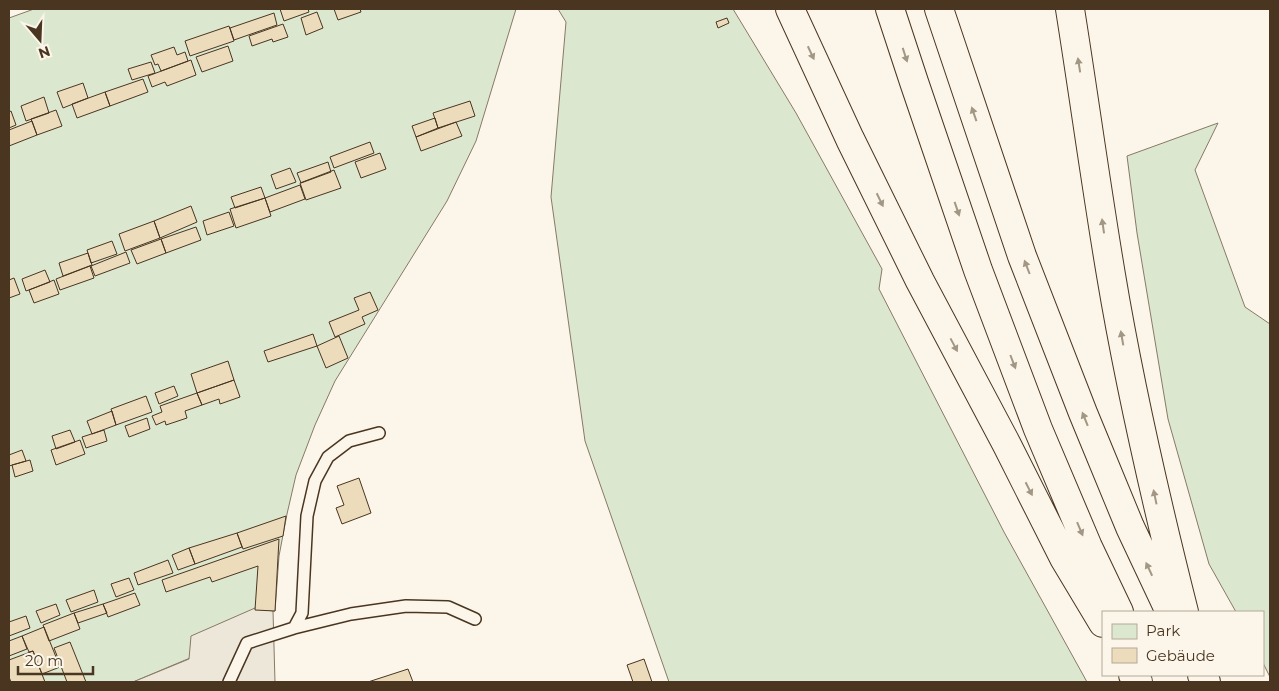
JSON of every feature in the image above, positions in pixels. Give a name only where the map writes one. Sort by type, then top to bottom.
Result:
[{"type":"highway","points":[[790,9],[850,138],[920,280],[1064,558],[1102,621]]},
{"type":"highway","points":[[890,9],[978,270],[1038,429],[1088,547],[1119,611]]},
{"type":"highway","points":[[939,9],[1022,256],[1075,395],[1130,527],[1170,611]]},
{"type":"highway","points":[[1070,9],[1111,274],[1133,396],[1160,517],[1184,611]]},
{"type":"lane","points":[[294,628],[302,613],[307,516],[315,481],[328,457],[349,441],[379,433]]},
{"type":"lane","points":[[230,682],[247,643],[294,628],[351,614],[406,606],[448,607],[474,619]]},
{"type":"green space","points":[[34,9],[516,9],[476,141],[447,201],[335,381],[315,425],[296,475],[287,514],[279,556],[275,611],[255,608],[190,658],[133,682],[9,682],[9,18]]},
{"type":"green space","points":[[558,9],[733,9],[796,113],[882,269],[879,289],[1004,532],[1087,682],[669,682],[585,441],[551,197],[566,22]]},
{"type":"green space","points":[[1218,123],[1195,170],[1245,307],[1270,324],[1270,677],[1264,665],[1264,611],[1235,611],[1209,564],[1168,419],[1137,233],[1127,156]]},
{"type":"shaded area","points":[[255,608],[273,611],[275,682],[133,682],[189,659],[191,636]]},
{"type":"building","points":[[280,9],[308,9],[309,12],[284,21]]},
{"type":"building","points":[[334,9],[360,9],[361,12],[338,20]]},
{"type":"building","points":[[317,12],[323,28],[306,35],[301,18]]},
{"type":"building","points":[[274,13],[277,25],[234,40],[230,28]]},
{"type":"building","points":[[727,18],[729,23],[718,28],[716,22]]},
{"type":"building","points":[[283,24],[288,37],[273,42],[272,39],[252,46],[249,36]]},
{"type":"building","points":[[229,26],[234,41],[190,56],[185,41]]},
{"type":"building","points":[[228,46],[233,61],[202,72],[196,57]]},
{"type":"building","points":[[174,47],[177,55],[185,52],[188,61],[161,71],[158,64],[155,65],[151,55]]},
{"type":"building","points":[[191,60],[196,75],[167,86],[165,82],[152,87],[148,76]]},
{"type":"building","points":[[151,62],[155,73],[132,80],[128,69]]},
{"type":"building","points":[[143,79],[148,92],[110,106],[105,92]]},
{"type":"building","points":[[83,83],[88,98],[63,108],[57,92]]},
{"type":"building","points":[[105,92],[110,106],[77,118],[72,104]]},
{"type":"building","points":[[44,97],[49,113],[26,121],[21,106]]},
{"type":"building","points":[[470,101],[475,116],[438,128],[433,113]]},
{"type":"building","points":[[56,110],[62,126],[37,135],[31,119]]},
{"type":"building","points":[[11,111],[16,125],[9,128],[9,112]]},
{"type":"building","points":[[435,118],[438,128],[416,137],[412,126]]},
{"type":"building","points":[[32,121],[37,135],[9,146],[9,130]]},
{"type":"building","points":[[456,122],[462,136],[421,151],[416,137]]},
{"type":"building","points":[[370,142],[374,153],[334,168],[330,157]]},
{"type":"building","points":[[380,153],[386,169],[361,178],[355,162]]},
{"type":"building","points":[[328,162],[331,172],[301,183],[297,173]]},
{"type":"building","points":[[290,168],[296,182],[276,189],[271,175]]},
{"type":"building","points":[[334,170],[341,188],[306,200],[300,183]]},
{"type":"building","points":[[300,185],[305,199],[270,212],[265,198]]},
{"type":"building","points":[[261,187],[265,198],[235,208],[231,197]]},
{"type":"building","points":[[265,198],[271,216],[236,228],[230,209]]},
{"type":"building","points":[[191,206],[197,222],[160,238],[154,221]]},
{"type":"building","points":[[229,212],[234,226],[207,235],[203,221]]},
{"type":"building","points":[[154,221],[160,238],[125,251],[119,234]]},
{"type":"building","points":[[196,227],[201,240],[166,253],[161,239]]},
{"type":"building","points":[[161,239],[166,253],[137,264],[131,250]]},
{"type":"building","points":[[112,241],[117,254],[91,263],[87,250]]},
{"type":"building","points":[[126,252],[130,263],[95,276],[91,266]]},
{"type":"building","points":[[88,253],[92,265],[63,276],[59,263]]},
{"type":"building","points":[[90,266],[94,278],[60,290],[56,279]]},
{"type":"building","points":[[45,270],[50,282],[26,291],[22,279]]},
{"type":"building","points":[[14,278],[20,294],[9,298],[9,280]]},
{"type":"building","points":[[54,280],[59,294],[34,303],[29,290]]},
{"type":"building","points":[[370,292],[378,310],[362,317],[365,324],[335,337],[329,322],[359,310],[354,298]]},
{"type":"building","points":[[313,334],[317,346],[268,362],[264,351]]},
{"type":"building","points":[[339,336],[348,358],[326,368],[317,346]]},
{"type":"building","points":[[228,361],[234,380],[197,393],[191,374]]},
{"type":"building","points":[[234,380],[240,397],[220,404],[219,399],[202,405],[197,393]]},
{"type":"building","points":[[174,386],[178,396],[159,404],[155,393]]},
{"type":"building","points":[[197,393],[202,405],[185,411],[187,418],[166,425],[165,421],[156,425],[152,416],[162,412],[160,406]]},
{"type":"building","points":[[146,396],[152,412],[116,425],[111,409]]},
{"type":"building","points":[[112,411],[116,425],[92,434],[87,421]]},
{"type":"building","points":[[147,418],[150,429],[129,437],[125,426]]},
{"type":"building","points":[[70,430],[75,442],[56,449],[52,436]]},
{"type":"building","points":[[104,430],[107,441],[86,448],[82,437]]},
{"type":"building","points":[[80,440],[85,454],[56,465],[51,450]]},
{"type":"building","points":[[22,450],[26,461],[9,466],[9,455]]},
{"type":"building","points":[[30,460],[33,471],[15,477],[12,465]]},
{"type":"building","points":[[359,478],[371,513],[342,524],[336,508],[344,505],[337,486]]},
{"type":"building","points":[[286,516],[283,536],[243,549],[237,533]]},
{"type":"building","points":[[237,533],[242,547],[195,564],[189,548]]},
{"type":"building","points":[[279,539],[275,611],[255,610],[258,566],[212,582],[210,577],[166,592],[162,580]]},
{"type":"building","points":[[189,548],[195,564],[178,570],[172,555]]},
{"type":"building","points":[[168,560],[173,573],[138,585],[134,573]]},
{"type":"building","points":[[129,578],[134,590],[116,597],[111,584]]},
{"type":"building","points":[[94,590],[98,602],[71,612],[66,600]]},
{"type":"building","points":[[135,593],[140,605],[108,617],[103,604]]},
{"type":"building","points":[[56,604],[60,615],[41,623],[36,611]]},
{"type":"building","points":[[103,604],[107,613],[78,623],[74,613]]},
{"type":"building","points":[[74,613],[80,629],[49,641],[43,625]]},
{"type":"building","points":[[26,616],[30,628],[9,636],[9,622]]},
{"type":"building","points":[[44,627],[60,667],[42,674],[33,651],[29,652],[22,636]]},
{"type":"building","points":[[22,636],[27,649],[9,656],[9,641]]},
{"type":"building","points":[[70,642],[86,682],[67,682],[54,648]]},
{"type":"building","points":[[33,651],[45,682],[11,682],[9,677],[9,660]]},
{"type":"building","points":[[644,659],[652,682],[633,682],[627,665]]},
{"type":"building","points":[[408,669],[413,682],[368,682]]}]
